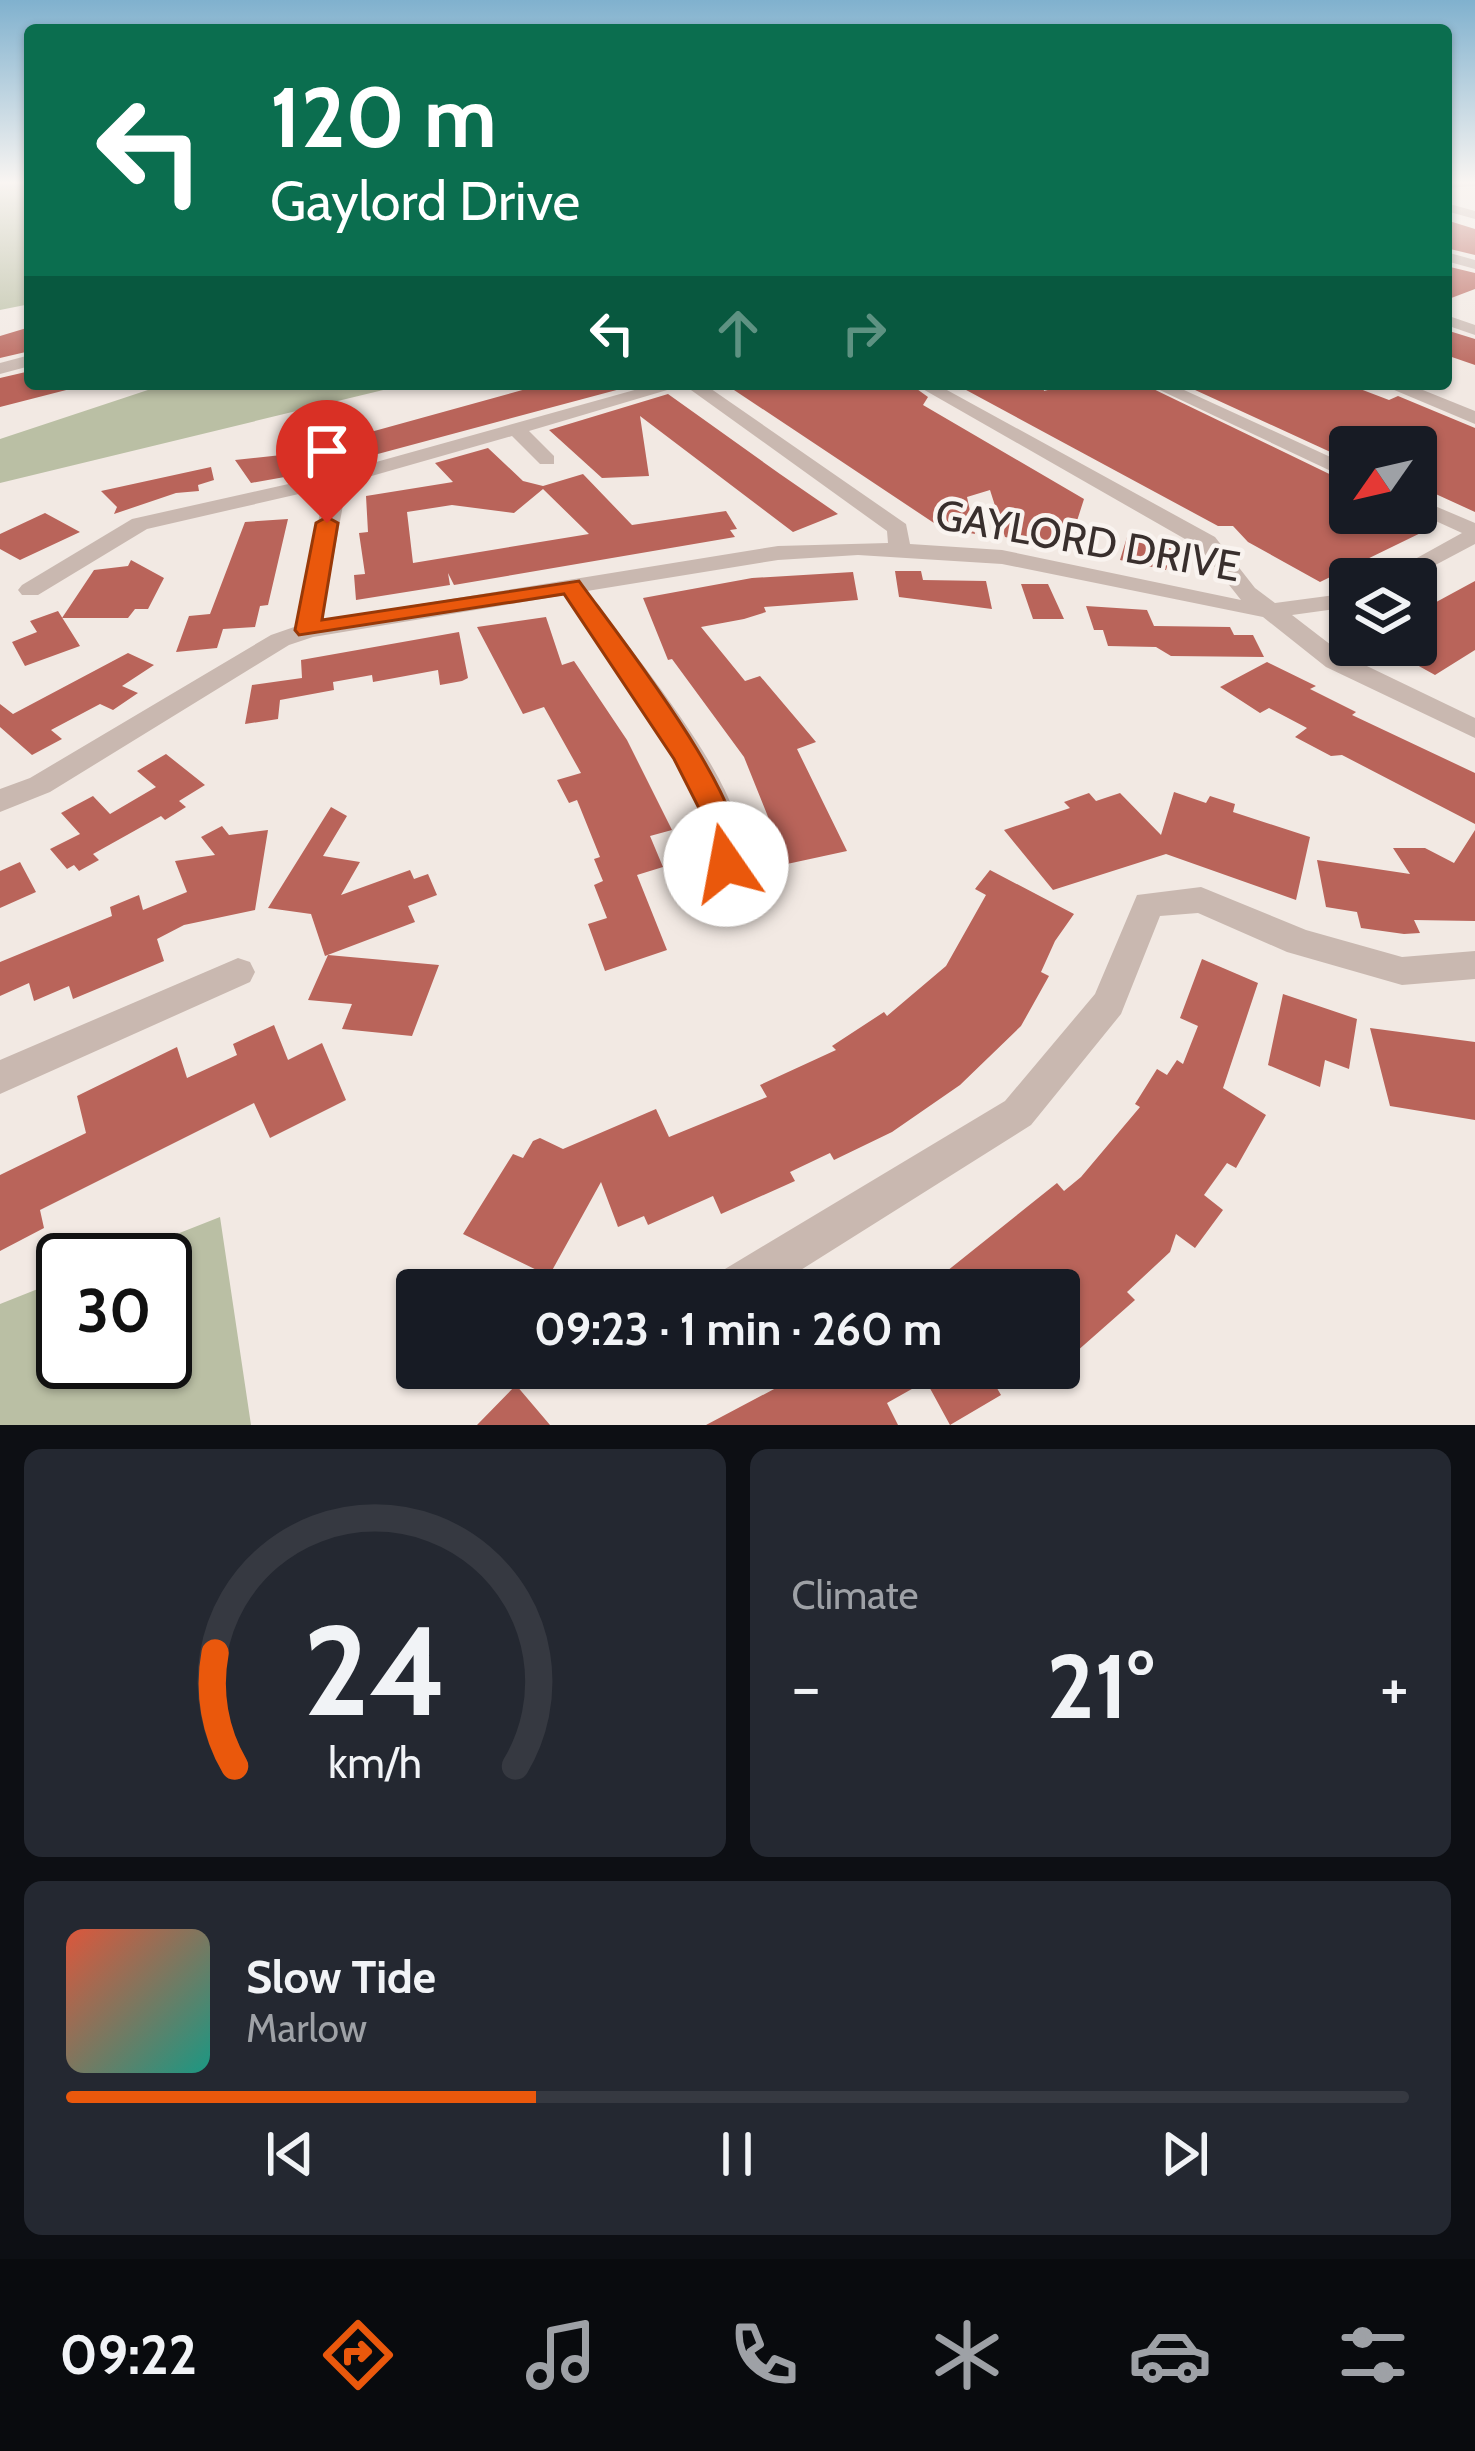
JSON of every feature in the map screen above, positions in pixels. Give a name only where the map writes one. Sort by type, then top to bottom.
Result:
[{"type":"street","points":[[30,590],[140,524],[337,479],[654,390]]},
{"type":"street","points":[[701,390],[898,529],[899,548]]},
{"type":"street","points":[[934,390],[1207,542],[1247,593],[1335,661],[1475,730]]},
{"type":"street","points":[[1169,390],[1329,464]]},
{"type":"street","points":[[1405,390],[1475,418]]},
{"type":"street","points":[[515,428],[547,460]]},
{"type":"street","points":[[308,630],[337,479]]},
{"type":"street","points":[[1437,514],[1475,533]]},
{"type":"street","points":[[1429,558],[1475,533]]},
{"type":"street","name":"GAYLORD DRIVE","points":[[0,802],[40,785],[280,640],[308,630],[778,554],[899,548],[1002,557],[1272,611],[1329,603]]},
{"type":"street","points":[[571,586],[687,757],[724,826],[726,864],[708,896]]},
{"type":"street","points":[[764,1269],[1018,1113],[1109,1003],[1148,904],[1201,900],[1299,942],[1402,970],[1475,965]]},
{"type":"street","points":[[0,1077],[238,972]]},
{"type":"green space","points":[[0,248],[24,248],[24,305],[0,310]]},
{"type":"green space","points":[[148,390],[383,390],[0,483],[0,439]]},
{"type":"green space","points":[[220,1217],[251,1425],[0,1425],[0,1304],[36,1290],[36,1389],[192,1389],[192,1233],[179,1233]]},
{"type":"building","points":[[1452,248],[1475,248],[1475,255],[1452,249]]},
{"type":"building","points":[[1452,267],[1475,273],[1475,289],[1452,298]]},
{"type":"building","points":[[24,329],[24,352],[0,358],[0,336]]},
{"type":"building","points":[[1452,332],[1475,339],[1475,365],[1452,357]]},
{"type":"building","points":[[24,372],[24,390],[66,390],[0,407],[0,378]]},
{"type":"building","points":[[522,390],[617,390],[307,473],[251,483],[235,460],[291,454]]},
{"type":"building","points":[[734,390],[918,390],[928,397],[923,405],[1084,499],[1068,549],[1005,537],[990,490],[967,497],[975,534],[940,527]]},
{"type":"building","points":[[966,390],[1155,390],[1329,474],[1329,534],[1419,534],[1369,558],[1329,558],[1329,578],[1320,582],[1248,542],[1233,526],[1218,526]]},
{"type":"building","points":[[1195,390],[1363,390],[1389,400],[1398,396],[1475,428],[1475,512],[1437,495],[1437,426],[1329,426],[1329,451]]},
{"type":"building","points":[[668,394],[838,514],[793,532],[640,416],[649,476],[602,478],[549,430]]},
{"type":"building","points":[[488,448],[523,481],[543,486],[583,474],[632,525],[726,511],[737,529],[730,530],[735,537],[454,585],[448,573],[450,585],[356,600],[354,575],[365,574],[359,533],[368,532],[366,496],[453,482],[435,463]],"holes":[[[543,489],[589,534],[413,563],[407,512],[452,505],[514,513]]]},
{"type":"building","points":[[211,467],[214,480],[198,485],[199,491],[176,493],[114,514],[117,507],[101,491]]},
{"type":"building","points":[[45,513],[80,532],[20,560],[0,549],[0,534]]},
{"type":"building","points":[[288,519],[268,605],[260,606],[255,627],[223,629],[217,648],[176,652],[189,616],[210,614],[245,522]]},
{"type":"building","points":[[1127,537],[1173,547],[1166,570],[1120,560]]},
{"type":"building","points":[[131,560],[164,578],[148,609],[135,609],[128,618],[62,618],[94,570],[128,566]]},
{"type":"building","points":[[895,571],[921,571],[923,580],[986,581],[992,609],[899,597]]},
{"type":"building","points":[[853,572],[858,600],[764,607],[766,612],[744,619],[701,627],[745,681],[760,676],[816,742],[797,749],[847,851],[787,864],[744,757],[672,659],[668,660],[643,598],[752,578]]},
{"type":"building","points":[[1475,581],[1475,650],[1435,675],[1419,666],[1437,666],[1437,602]]},
{"type":"building","points":[[1021,584],[1048,584],[1064,619],[1033,619]]},
{"type":"building","points":[[1086,606],[1147,610],[1154,626],[1230,627],[1234,635],[1253,635],[1264,657],[1171,656],[1156,647],[1108,646],[1103,630],[1094,630]]},
{"type":"building","points":[[58,611],[80,646],[25,666],[12,642],[37,632],[30,621]]},
{"type":"building","points":[[546,617],[562,665],[574,661],[627,740],[672,830],[650,836],[663,867],[637,875],[667,950],[605,971],[588,924],[607,918],[594,885],[603,881],[594,859],[600,857],[577,800],[569,803],[557,780],[581,773],[544,707],[523,714],[477,627]]},
{"type":"building","points":[[459,632],[468,678],[462,681],[440,685],[438,670],[373,682],[372,675],[333,682],[334,690],[280,700],[278,719],[245,724],[252,685],[302,678],[301,660]]},
{"type":"building","points":[[128,653],[154,665],[122,686],[138,693],[113,710],[100,704],[51,730],[62,739],[32,755],[0,727],[0,704],[13,714]]},
{"type":"building","points":[[1267,662],[1316,686],[1310,689],[1356,712],[1352,715],[1475,773],[1475,824],[1342,755],[1331,756],[1295,737],[1307,728],[1269,708],[1260,713],[1220,687]]},
{"type":"building","points":[[166,754],[205,785],[179,801],[186,807],[165,820],[161,816],[93,854],[99,860],[79,871],[74,865],[67,869],[50,849],[80,834],[61,813],[93,796],[110,814],[156,787],[137,771]]},
{"type":"building","points":[[1174,792],[1206,803],[1210,796],[1235,804],[1233,812],[1310,837],[1296,900],[1166,854],[1053,890],[1004,830],[1070,808],[1064,802],[1089,793],[1096,801],[1120,793],[1161,835]]},
{"type":"building","points":[[331,807],[347,816],[323,856],[360,862],[341,895],[410,870],[414,879],[428,874],[437,895],[408,906],[415,922],[325,956],[311,914],[268,908]]},
{"type":"building","points":[[222,826],[229,835],[268,830],[255,910],[184,925],[157,939],[164,961],[73,999],[69,986],[34,1001],[29,983],[0,996],[0,962],[112,916],[110,907],[139,895],[143,910],[187,892],[175,861],[215,855],[201,837]]},
{"type":"building","points":[[1475,830],[1475,921],[1414,920],[1420,933],[1404,934],[1361,928],[1357,912],[1326,907],[1317,860],[1410,874],[1393,848],[1425,848],[1454,863]]},
{"type":"building","points":[[20,862],[36,892],[0,908],[0,871]]},
{"type":"building","points":[[990,870],[1074,914],[1055,941],[1041,972],[1049,976],[1021,1026],[960,1085],[892,1132],[834,1160],[830,1153],[790,1172],[795,1181],[721,1214],[713,1196],[648,1225],[644,1216],[618,1227],[601,1182],[553,1269],[535,1269],[463,1234],[513,1154],[523,1158],[533,1141],[540,1138],[563,1149],[656,1109],[669,1137],[767,1097],[760,1085],[836,1050],[832,1046],[884,1012],[887,1016],[946,966],[986,895],[975,889]]},
{"type":"building","points":[[328,955],[439,965],[412,1036],[342,1029],[352,1004],[308,1000]]},
{"type":"building","points":[[1202,959],[1258,983],[1223,1088],[1266,1115],[1236,1168],[1227,1163],[1204,1195],[1223,1210],[1195,1248],[1176,1234],[1170,1252],[1127,1292],[1135,1300],[1080,1348],[1080,1269],[950,1269],[1057,1183],[1064,1191],[1081,1177],[1140,1107],[1135,1104],[1157,1069],[1167,1075],[1177,1060],[1183,1064],[1198,1026],[1180,1018]]},
{"type":"building","points":[[1283,994],[1357,1019],[1349,1069],[1325,1060],[1320,1087],[1268,1065]]},
{"type":"building","points":[[274,1025],[288,1060],[322,1043],[346,1100],[270,1138],[254,1103],[40,1210],[44,1228],[0,1251],[0,1175],[86,1133],[77,1096],[177,1047],[187,1078],[237,1055],[233,1044]]},
{"type":"building","points":[[1370,1028],[1475,1042],[1475,1120],[1390,1106]]},
{"type":"building","points":[[512,1389],[519,1389],[550,1425],[477,1425]]},
{"type":"building","points":[[774,1389],[912,1389],[887,1403],[898,1425],[706,1425]]},
{"type":"building","points":[[930,1389],[997,1389],[1001,1395],[950,1425]]},
{"type":"route","points":[[327,523],[307,611],[308,630],[571,586],[687,757],[724,826],[726,864]]}]
